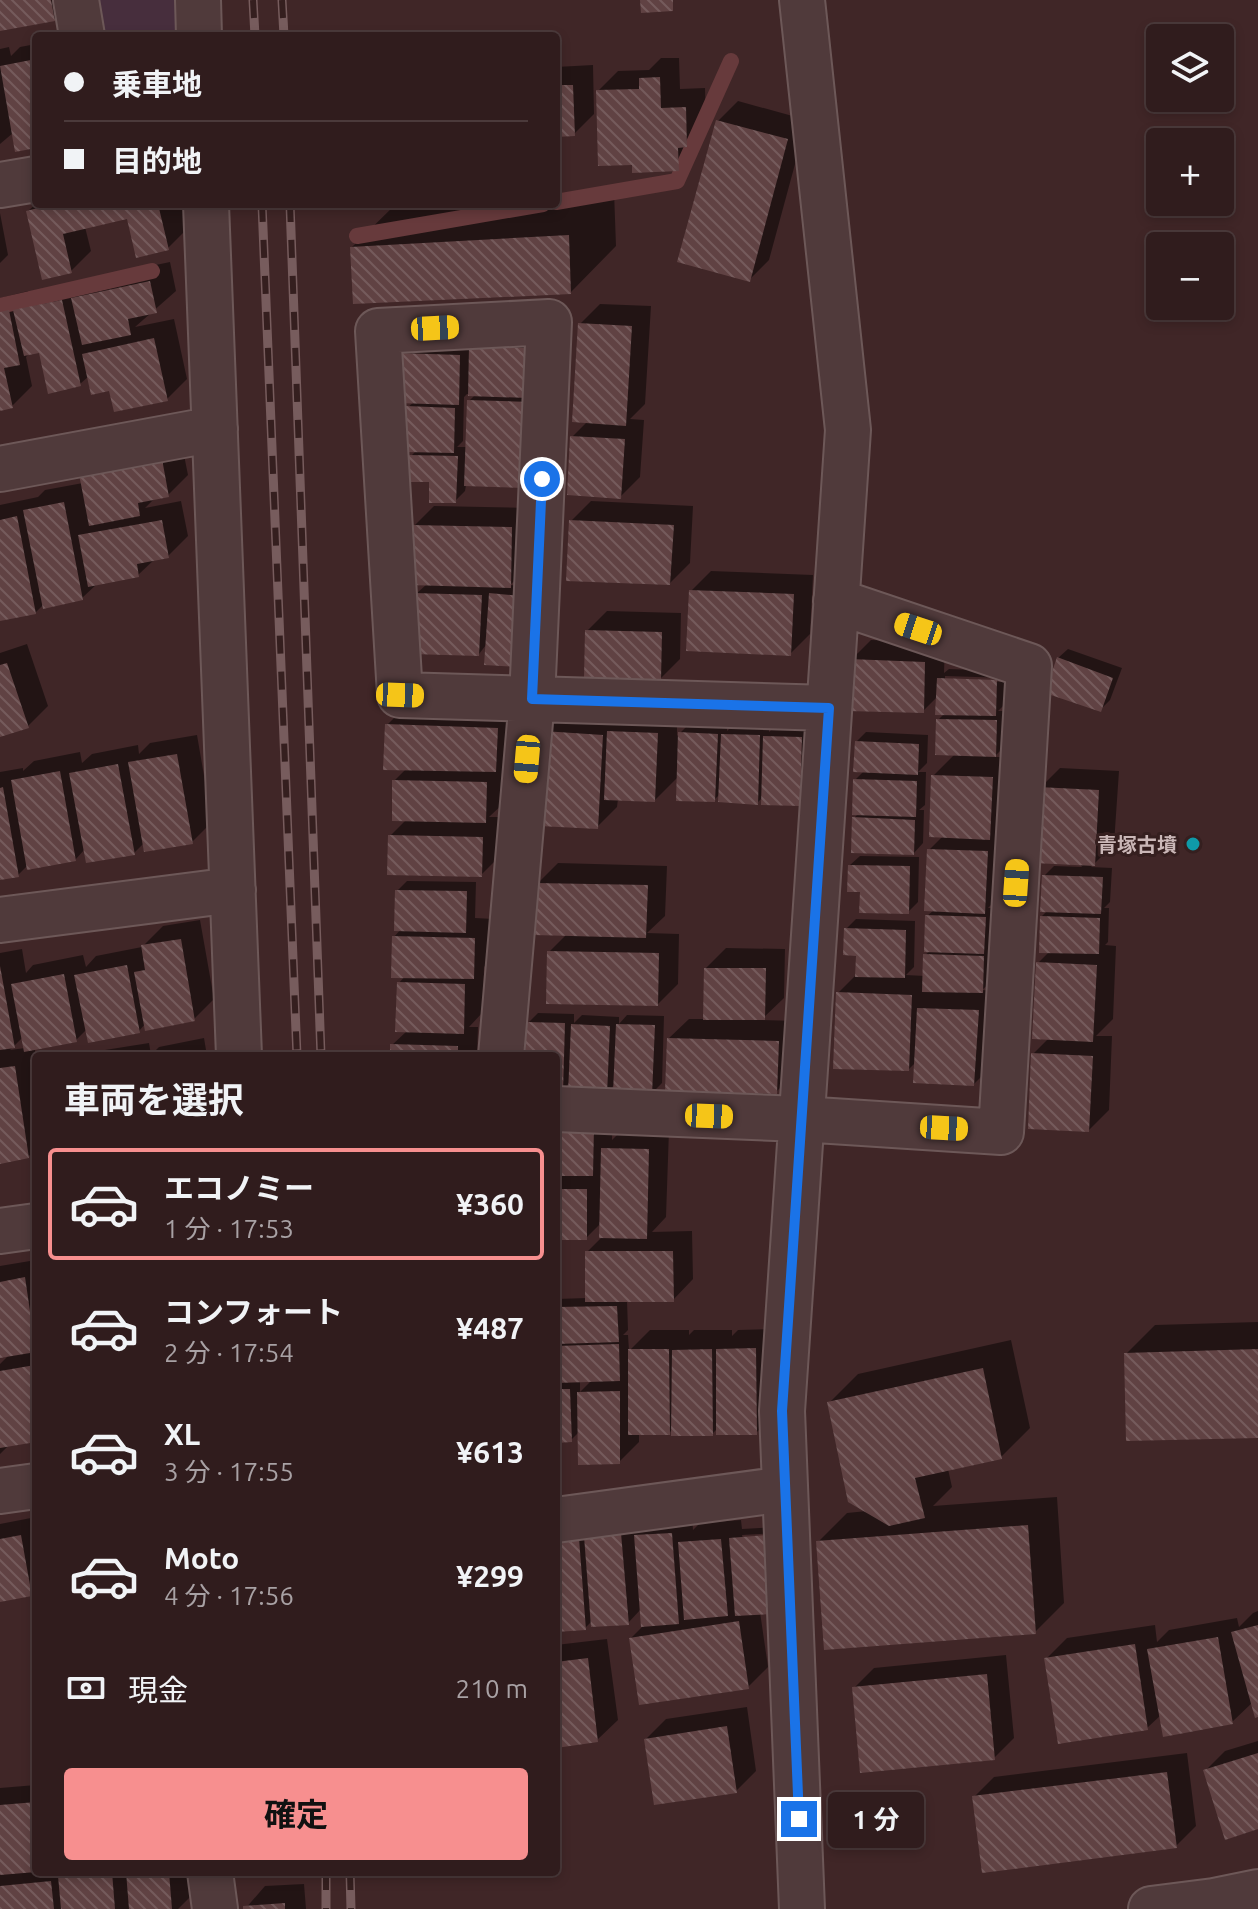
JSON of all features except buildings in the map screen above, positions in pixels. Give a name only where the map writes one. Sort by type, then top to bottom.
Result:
[{"type":"street","points":[[76,0],[81,32]]},
{"type":"street","points":[[198,0],[199,32]]},
{"type":"street","points":[[802,0],[848,430],[782,1411],[802,1909]]},
{"type":"street","points":[[0,185],[32,180]]},
{"type":"street","points":[[206,208],[239,1052]]},
{"type":"street","points":[[501,1052],[532,699],[549,322],[378,331],[400,695],[532,699],[829,708]]},
{"type":"street","points":[[0,469],[215,429]]},
{"type":"street","points":[[560,1109],[801,1119],[1001,1132],[1029,666],[836,601]]},
{"type":"street","points":[[0,920],[233,890]]},
{"type":"street","points":[[0,1231],[32,1227]]},
{"type":"street","points":[[0,1491],[32,1487]]},
{"type":"street","points":[[560,1519],[785,1489]]},
{"type":"street","points":[[211,1876],[215,1909]]},
{"type":"street","points":[[1151,1909],[1258,1892]]},
{"type":"shaded area","points":[[96,0],[176,0],[177,32],[103,32]]},
{"type":"waterway","points":[[560,201],[677,181],[731,61]]},
{"type":"waterway","points":[[357,236],[520,208]]},
{"type":"waterway","points":[[0,306],[152,271]]},
{"type":"railway","points":[[253,0],[255,32]]},
{"type":"railway","points":[[282,0],[284,32]]},
{"type":"railway","points":[[262,208],[297,1052]]},
{"type":"railway","points":[[290,208],[321,1052]]},
{"type":"railway","points":[[326,1876],[326,1909]]},
{"type":"railway","points":[[350,1876],[351,1909]]},
{"type":"place","name":"青塚古墳","points":[[1193,844]]},
{"type":"route","points":[[542,479],[532,699],[829,708],[782,1411],[799,1819]]}]
